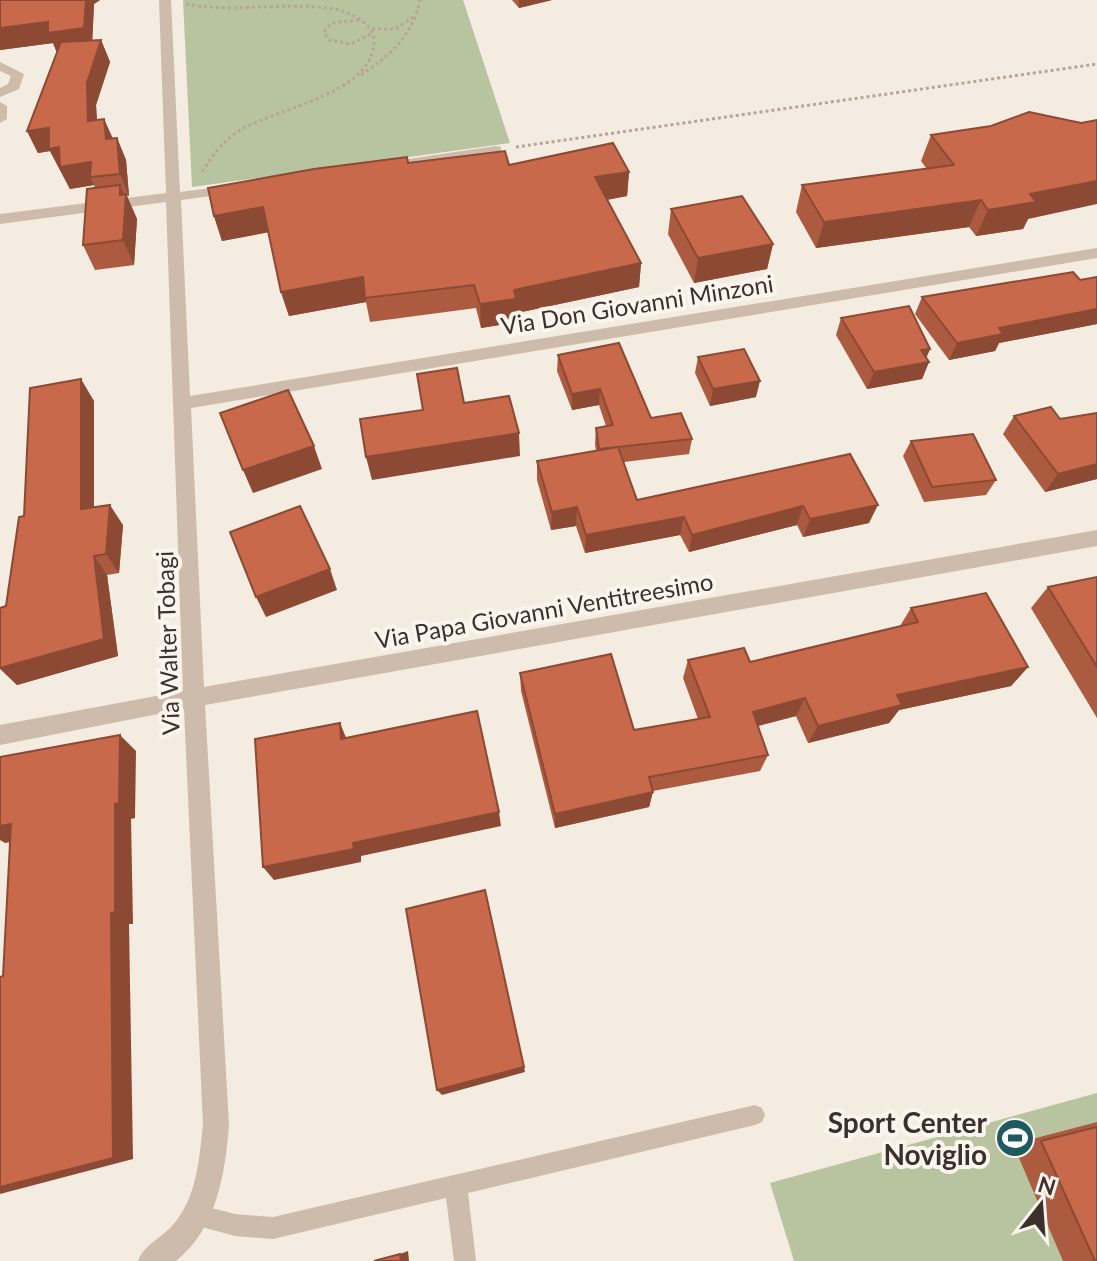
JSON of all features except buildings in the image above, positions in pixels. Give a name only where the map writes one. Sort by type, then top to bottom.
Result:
[{"type":"street","name":"Via Walter Tobagi","points":[[152,1261],[172,1248],[199,1216],[212,1166],[216,1125],[194,698],[174,198],[173,1]]},
{"type":"street","points":[[0,66],[18,74],[14,86],[0,93]]},
{"type":"street","points":[[0,106],[0,119]]},
{"type":"street","points":[[358,170],[496,150]]},
{"type":"street","points":[[0,219],[251,186]]},
{"type":"street","name":"Via Don Giovanni Minzoni","points":[[184,403],[1097,253]]},
{"type":"street","name":"Via Papa Giovanni Ventitreesimo","points":[[0,735],[1097,538]]},
{"type":"lane","points":[[199,1216],[235,1225],[273,1228],[755,1115]]},
{"type":"lane","points":[[456,1187],[465,1261]]},
{"type":"path","points":[[174,198],[202,173],[215,150],[241,129],[332,93],[381,62],[412,28],[420,0]]},
{"type":"path","points":[[173,1],[208,9],[298,2],[337,9],[360,20],[372,31],[373,58],[354,79]]},
{"type":"path","points":[[360,20],[332,23],[324,32],[329,40],[351,44],[372,31],[403,28],[418,12]]},
{"type":"path","points":[[496,150],[1097,64]]},
{"type":"green space","points":[[183,0],[463,0],[510,143],[192,187]]},
{"type":"green space","name":"Sport Center Noviglio","points":[[1097,1093],[1097,1261],[794,1261],[770,1183]]},
{"type":"place","name":"Sport Center Noviglio","points":[[1015,1138]]}]
